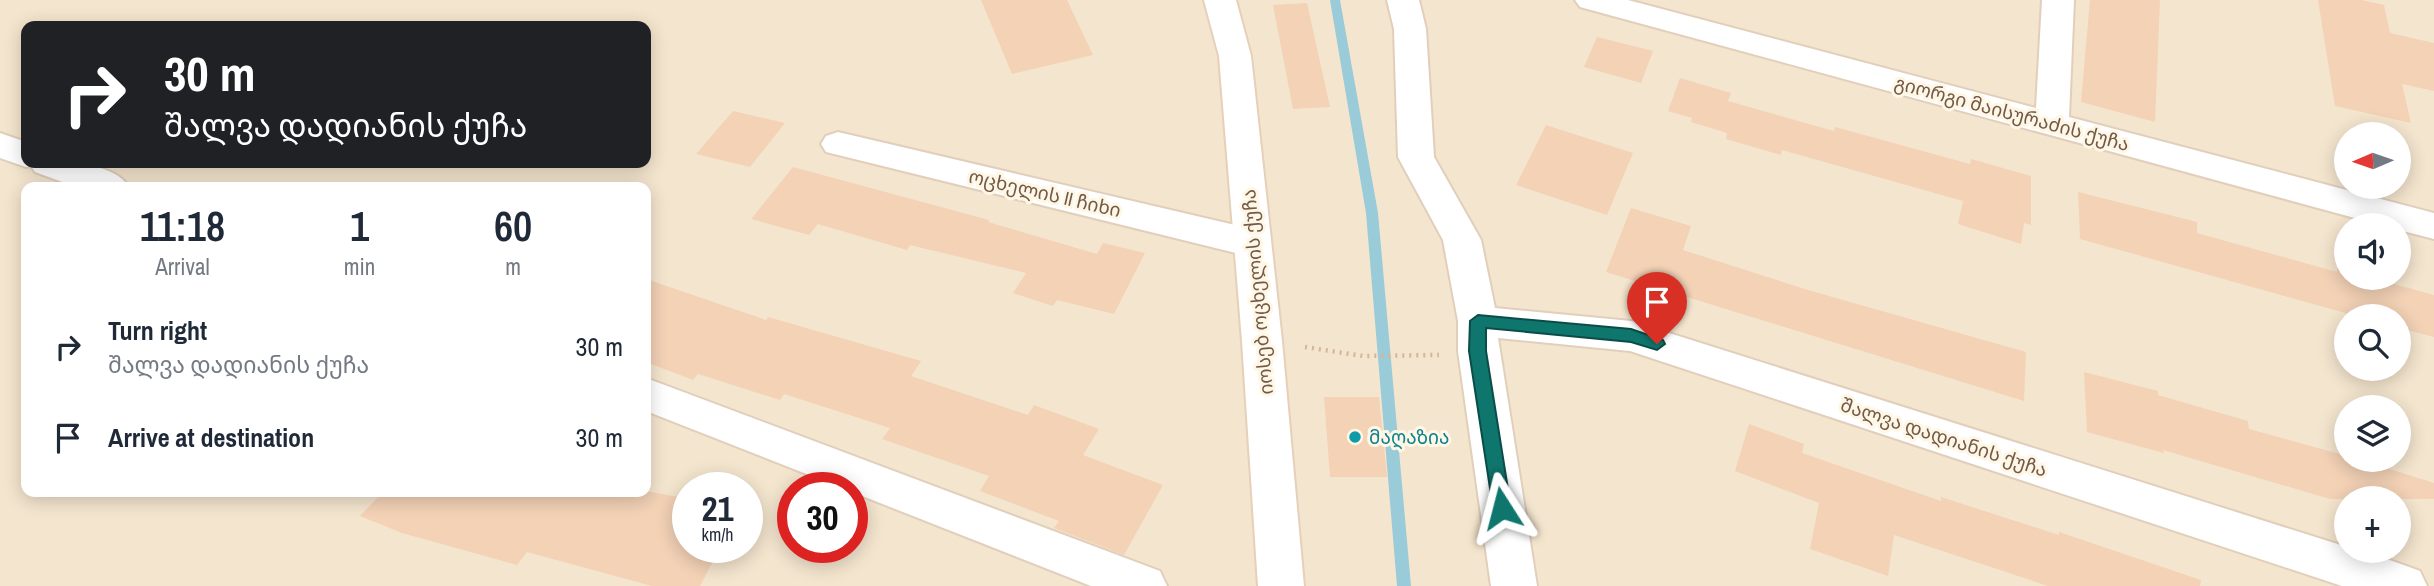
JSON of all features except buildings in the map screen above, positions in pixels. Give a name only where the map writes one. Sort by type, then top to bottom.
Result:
[{"type":"street","name":"იოსებ ოცხელის ქუჩა","points":[[1220,0],[1235,56],[1262,341],[1281,586]]},
{"type":"street","points":[[1403,0],[1410,29],[1416,157],[1462,240],[1478,321],[1478,351],[1514,586]]},
{"type":"street","name":"გიორგი მაისურაძის ქუჩა","points":[[1591,0],[1696,14],[2052,124],[2434,226]]},
{"type":"street","points":[[2052,124],[2058,0]]},
{"type":"street","name":"ოცხელის II ჩიხი","points":[[838,144],[1252,243]]},
{"type":"street","points":[[0,145],[21,153]]},
{"type":"street","points":[[60,168],[98,182]]},
{"type":"street","name":"შალვა დადიანის ქუჩა","points":[[1478,321],[1631,336],[2404,586]]},
{"type":"street","points":[[651,396],[1144,586]]},
{"type":"path","points":[[1262,341],[1363,356],[1403,357]]},
{"type":"shaded area","points":[[0,0],[2434,0],[2434,586],[0,586]]},
{"type":"waterway","points":[[1335,0],[1372,213],[1404,586]]},
{"type":"place","name":"მაღაზია","points":[[1355,437]]},
{"type":"route","points":[[1502,508],[1478,351],[1478,321],[1631,336],[1657,344]]}]
